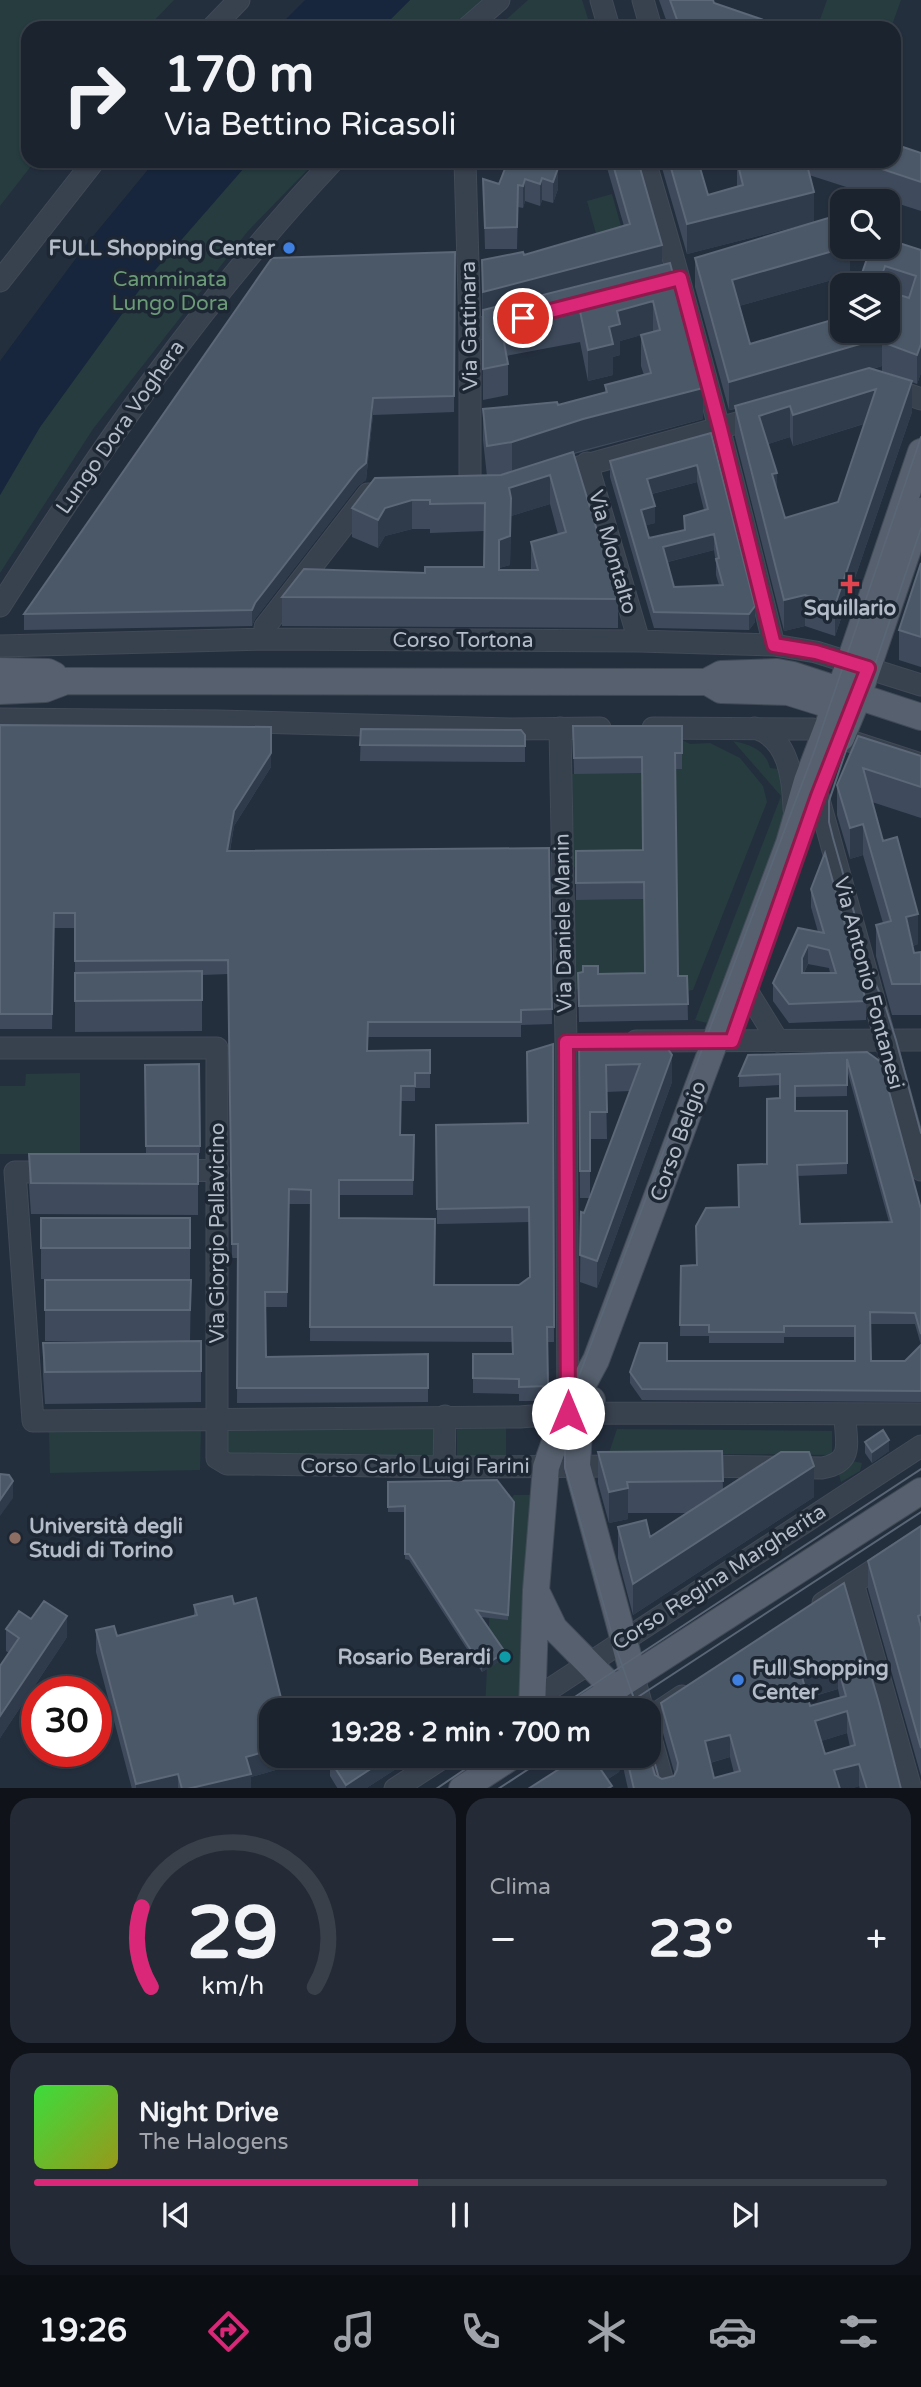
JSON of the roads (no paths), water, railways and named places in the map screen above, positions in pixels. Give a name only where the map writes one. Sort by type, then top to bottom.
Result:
[{"type":"main road","name":"Corso Belgio","points":[[859,665],[921,452]]},
{"type":"main road","name":"Corso Belgio","points":[[723,1041],[749,994],[818,796],[846,701],[921,511]]},
{"type":"main road","name":"Corso Tortona","points":[[0,671],[48,672],[66,681]]},
{"type":"main road","name":"Corso Tortona","points":[[0,691],[45,689],[66,681],[706,682],[721,674],[777,672],[793,675],[846,701],[921,731]]},
{"type":"main road","name":"Corso Tortona","points":[[846,701],[921,717]]},
{"type":"main road","name":"Corso Belgio","points":[[529,1698],[545,1467],[552,1444],[613,1362],[723,1041],[807,781],[834,735]]},
{"type":"main road","name":"Corso Belgio","points":[[577,1413],[577,1466],[624,1639],[624,1681]]},
{"type":"main road","name":"Corso Regina Margherita","points":[[599,1698],[921,1490]]},
{"type":"main road","points":[[536,1590],[554,1628],[587,1663],[624,1681]]},
{"type":"main road","points":[[462,1788],[494,1768]]},
{"type":"street","points":[[219,21],[239,0]]},
{"type":"street","points":[[475,21],[499,0]]},
{"type":"street","points":[[601,0],[607,21]]},
{"type":"street","points":[[643,0],[650,21]]},
{"type":"street","points":[[0,281],[89,168]]},
{"type":"street","name":"Lungo Dora Voghera","points":[[0,606],[105,444],[190,328],[248,255],[327,168]]},
{"type":"street","name":"Via Gattinara","points":[[444,492],[480,492],[470,331],[465,168]]},
{"type":"street","points":[[648,168],[687,276],[720,428],[774,645]]},
{"type":"street","points":[[654,284],[687,276]]},
{"type":"street","points":[[470,331],[523,318]]},
{"type":"street","points":[[864,387],[877,383],[921,399]]},
{"type":"street","points":[[525,483],[587,463],[786,409]]},
{"type":"street","name":"Via Montalto","points":[[587,463],[639,641]]},
{"type":"street","points":[[265,639],[265,627],[368,494],[393,494]]},
{"type":"street","name":"Corso Tortona","points":[[0,646],[265,639],[639,641],[774,645],[794,646],[921,685]]},
{"type":"street","points":[[0,719],[218,721],[512,729],[813,729],[921,764]]},
{"type":"street","name":"Via Daniele Manin","points":[[560,728],[577,1413]]},
{"type":"street","points":[[752,728],[774,738],[784,754],[792,780],[794,825]]},
{"type":"street","name":"Via Antonio Fontanesi","points":[[818,796],[921,1170]]},
{"type":"street","points":[[749,994],[778,1041]]},
{"type":"street","points":[[620,1041],[921,1040]]},
{"type":"street","points":[[566,1042],[593,1042]]},
{"type":"street","name":"Via Giorgio Pallavicino","points":[[0,1048],[217,1048],[215,1418]]},
{"type":"street","points":[[150,1171],[218,1170]]},
{"type":"street","points":[[69,1172],[15,1172],[33,1421],[520,1417],[577,1413],[921,1414]]},
{"type":"street","points":[[677,1466],[822,1468],[842,1462],[846,1456],[845,1414]]},
{"type":"street","points":[[444,1467],[445,1416]]},
{"type":"street","name":"Corso Carlo Luigi Farini","points":[[215,1418],[216,1458],[227,1464],[650,1466]]},
{"type":"street","name":"Corso Regina Margherita","points":[[540,1698],[587,1663],[921,1446]]},
{"type":"street","points":[[822,1468],[835,1500]]},
{"type":"street","points":[[808,1613],[921,1539]]},
{"type":"street","points":[[853,1583],[911,1788]]},
{"type":"street","points":[[624,1681],[631,1698]]},
{"type":"street","points":[[624,1681],[635,1698]]},
{"type":"street","points":[[661,1710],[696,1687]]},
{"type":"street","points":[[396,1788],[427,1768]]},
{"type":"street","points":[[660,1768],[666,1788]]},
{"type":"water","points":[[305,0],[410,0],[389,21],[284,21]]},
{"type":"water","points":[[149,168],[244,168],[148,278],[40,427],[0,495],[0,361],[85,246]]},
{"type":"tram line","points":[[634,1698],[615,1645],[565,1467],[565,1413],[814,752],[921,437]]},
{"type":"tram line","points":[[921,528],[829,801],[829,822],[833,838],[872,976],[896,1040],[921,1133]]},
{"type":"tram line","points":[[573,1698],[921,1469]]},
{"type":"tram line","points":[[636,1698],[921,1512]]},
{"type":"tram line","points":[[437,1788],[467,1768]]},
{"type":"tram line","points":[[500,1788],[530,1768]]},
{"type":"tram line","points":[[656,1768],[662,1788]]},
{"type":"place","name":"FULL Shopping Center","points":[[289,248]]},
{"type":"place","name":"Squillario","points":[[850,584]]},
{"type":"place","name":"Università degli Studi di Torino","points":[[15,1538]]},
{"type":"place","name":"Rosario Berardi","points":[[505,1657]]},
{"type":"place","name":"Full Shopping Center","points":[[738,1680]]},
{"type":"park label","name":"Camminata Lungo Dora","points":[[170,291]]}]
